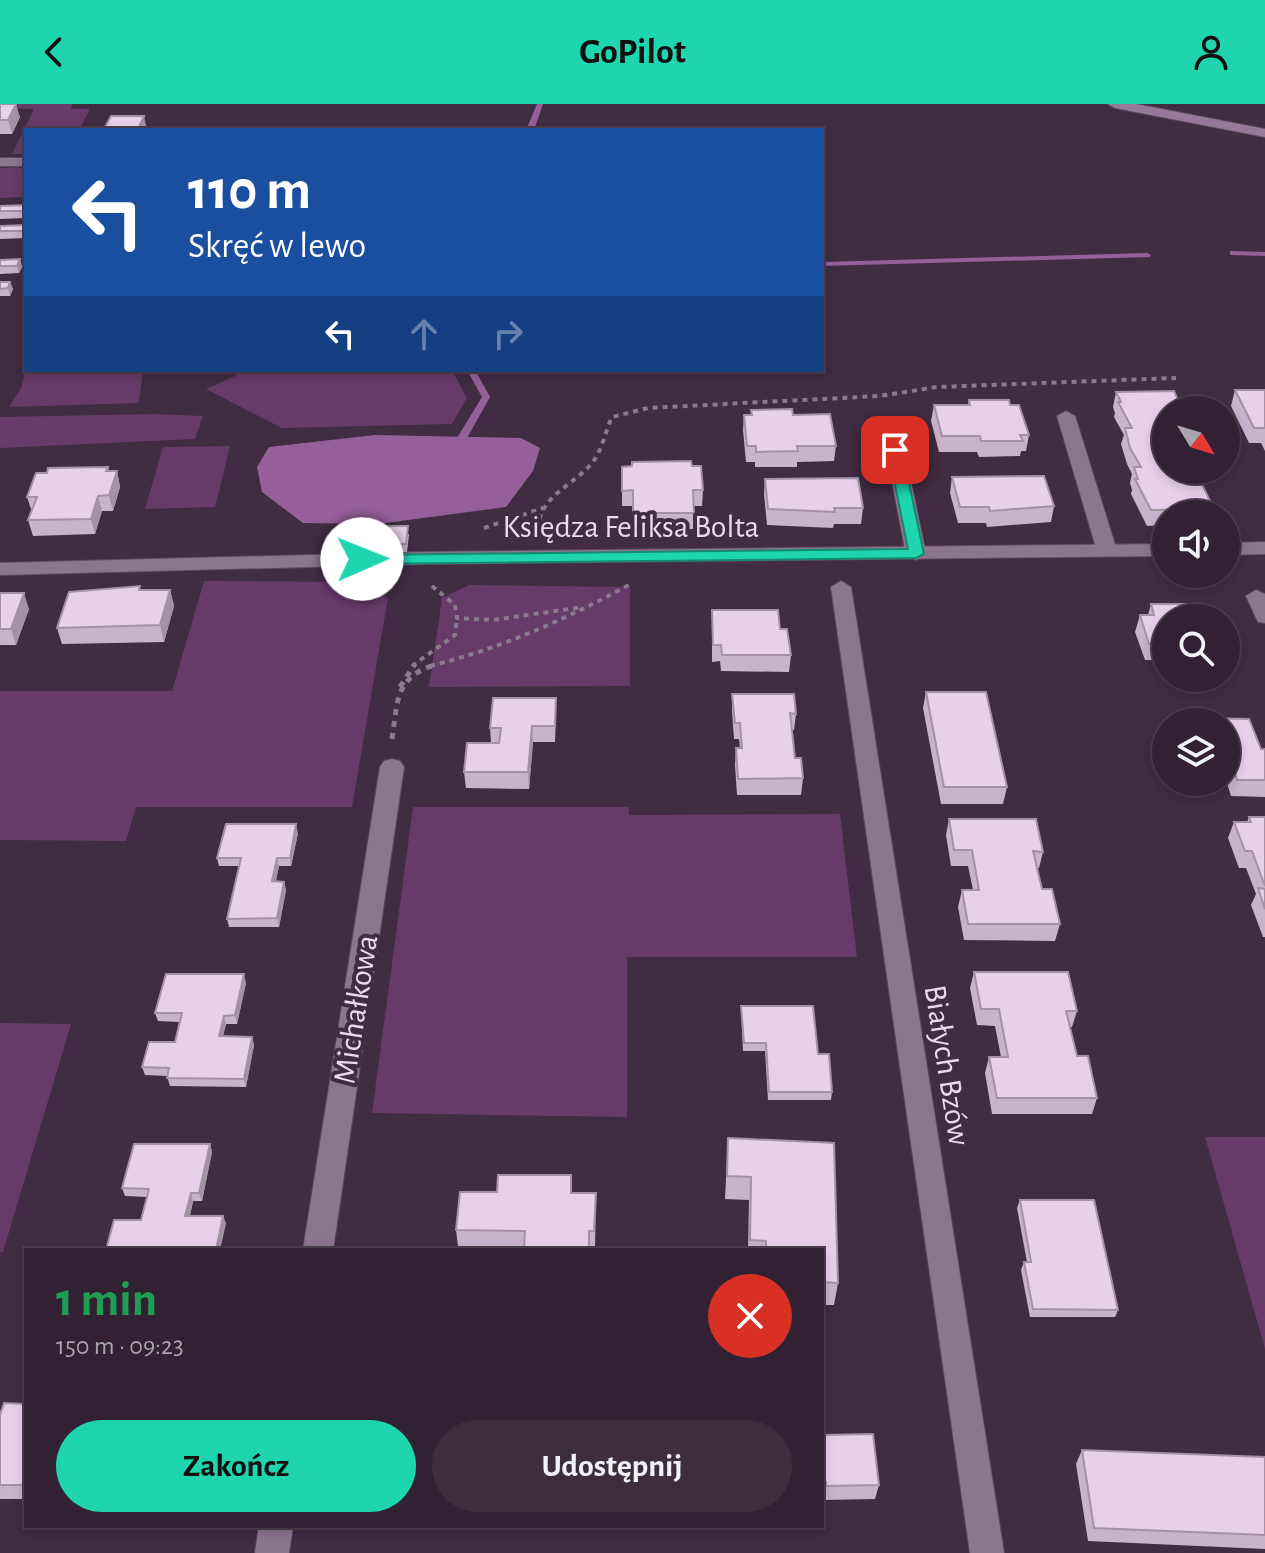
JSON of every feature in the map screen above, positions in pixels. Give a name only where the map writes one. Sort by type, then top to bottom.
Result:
[{"type":"street","points":[[1115,104],[1262,129]]},
{"type":"street","points":[[0,162],[24,162]]},
{"type":"street","points":[[1066,416],[1107,551]]},
{"type":"street","points":[[890,424],[916,554]]},
{"type":"street","points":[[1240,549],[1265,548]]},
{"type":"street","name":"Księdza Feliksa Bolta","points":[[0,569],[546,557],[1152,550]]},
{"type":"street","name":"Białych Bzów","points":[[841,587],[987,1553]]},
{"type":"street","points":[[1256,596],[1265,617]]},
{"type":"street","name":"Michałkowa","points":[[318,1248],[392,767]]},
{"type":"street","points":[[272,1553],[276,1528]]},
{"type":"path","points":[[546,557],[538,538],[537,518],[546,504],[594,461],[612,417],[648,408],[879,396],[937,387],[1176,378]]},
{"type":"path","points":[[392,767],[396,754],[392,737],[400,684],[410,668],[455,635],[455,605],[424,581]]},
{"type":"path","points":[[400,691],[409,676],[420,669],[463,658],[554,625],[620,589],[638,585]]},
{"type":"path","points":[[457,618],[493,620],[587,606]]},
{"type":"shaded area","points":[[0,104],[72,104],[71,109],[90,109],[80,128],[25,128],[34,109],[0,108]]},
{"type":"shaded area","points":[[24,129],[24,154],[12,154]]},
{"type":"shaded area","points":[[0,168],[24,169],[24,197],[0,198]]},
{"type":"shaded area","points":[[25,372],[143,372],[139,403],[9,407],[21,388]]},
{"type":"shaded area","points":[[233,372],[453,372],[467,398],[452,424],[282,428],[206,389],[237,375]]},
{"type":"shaded area","points":[[203,416],[195,439],[0,448],[0,417]]},
{"type":"shaded area","points":[[375,435],[521,438],[540,448],[533,471],[506,507],[378,524],[303,523],[262,492],[257,467],[269,447]]},
{"type":"shaded area","points":[[230,446],[215,507],[145,509],[163,447]]},
{"type":"shaded area","points":[[204,581],[361,582],[388,598],[352,807],[136,807],[126,841],[0,840],[0,691],[172,691]]},
{"type":"shaded area","points":[[469,585],[630,587],[630,686],[429,687],[442,598]]},
{"type":"shaded area","points":[[413,807],[629,807],[629,815],[840,814],[857,957],[627,957],[627,1117],[372,1113]]},
{"type":"shaded area","points":[[0,1023],[71,1024],[3,1252],[0,1252]]},
{"type":"shaded area","points":[[1205,1137],[1265,1137],[1265,1349]]},
{"type":"building","points":[[0,104],[16,104],[8,120],[0,120]]},
{"type":"building","points":[[111,116],[144,116],[138,128],[105,128]]},
{"type":"building","points":[[24,205],[24,211],[0,211],[0,206]]},
{"type":"building","points":[[24,225],[24,231],[0,231],[0,226]]},
{"type":"building","points":[[20,259],[17,266],[0,266],[0,260]]},
{"type":"building","points":[[0,282],[10,282],[8,288],[0,289]]},
{"type":"building","points":[[1235,390],[1265,390],[1265,428],[1254,428]]},
{"type":"building","points":[[1174,391],[1176,396],[1152,396],[1152,484],[1202,484],[1210,500],[1152,500],[1151,510],[1135,479],[1138,479],[1134,467],[1141,467],[1130,448],[1125,428],[1132,428],[1116,392]]},
{"type":"building","points":[[969,400],[1009,400],[1010,405],[1019,405],[1029,435],[1020,435],[1023,441],[981,441],[980,436],[942,436],[934,405],[970,405]]},
{"type":"building","points":[[792,409],[793,415],[830,414],[836,446],[797,446],[798,451],[756,452],[756,446],[747,446],[744,415],[752,415],[751,410]]},
{"type":"building","points":[[691,461],[692,466],[701,466],[703,490],[693,490],[694,513],[633,513],[633,490],[622,491],[622,467],[632,466],[632,462]]},
{"type":"building","points":[[108,467],[106,471],[117,471],[109,495],[98,496],[91,519],[28,520],[37,497],[27,497],[36,473],[47,473],[48,468]]},
{"type":"building","points":[[1044,476],[1054,506],[990,511],[989,507],[960,507],[952,477]]},
{"type":"building","points":[[858,478],[863,508],[834,508],[835,512],[768,509],[765,479]]},
{"type":"building","points":[[369,526],[408,526],[406,544],[374,544],[375,532],[368,532]]},
{"type":"building","points":[[140,586],[139,590],[170,590],[160,625],[57,628],[69,592]]},
{"type":"building","points":[[0,593],[24,593],[11,629],[0,629]]},
{"type":"building","points":[[712,610],[778,610],[780,629],[787,629],[791,655],[722,655],[721,645],[713,645]]},
{"type":"building","points":[[1140,615],[1152,615],[1152,644],[1149,644]]},
{"type":"building","points":[[926,692],[986,692],[1007,787],[944,787]]},
{"type":"building","points":[[732,694],[794,694],[796,714],[790,713],[795,758],[801,758],[803,778],[738,779],[736,748],[742,748],[740,723],[735,723]]},
{"type":"building","points":[[493,698],[556,698],[555,726],[532,726],[528,772],[464,772],[467,743],[499,743],[501,728],[490,728]]},
{"type":"building","points":[[1240,719],[1249,719],[1261,749],[1265,749],[1265,780],[1240,780]]},
{"type":"building","points":[[1249,817],[1265,817],[1265,886],[1252,851],[1245,851],[1234,822],[1251,822]]},
{"type":"building","points":[[949,819],[1036,819],[1043,852],[1033,851],[1042,889],[1052,889],[1060,924],[968,924],[962,890],[979,890],[972,850],[954,850]]},
{"type":"building","points":[[226,824],[296,824],[290,858],[277,858],[272,881],[284,882],[277,918],[227,919],[241,858],[217,858]]},
{"type":"building","points":[[1258,888],[1265,889],[1265,909]]},
{"type":"building","points":[[974,972],[1068,972],[1077,1011],[1066,1011],[1077,1056],[1088,1056],[1097,1098],[997,1098],[989,1057],[1008,1057],[999,1009],[981,1009]]},
{"type":"building","points":[[166,974],[244,974],[235,1015],[224,1016],[219,1036],[252,1037],[244,1079],[167,1078],[169,1068],[142,1067],[149,1042],[175,1042],[182,1013],[155,1013]]},
{"type":"building","points":[[741,1006],[813,1006],[818,1054],[829,1054],[832,1092],[769,1092],[766,1043],[744,1043]]},
{"type":"building","points":[[728,1138],[834,1143],[838,1283],[824,1282],[824,1248],[766,1248],[766,1241],[750,1240],[751,1177],[727,1176]]},
{"type":"building","points":[[134,1144],[210,1144],[199,1193],[191,1193],[185,1216],[223,1216],[216,1248],[107,1248],[114,1220],[141,1220],[149,1189],[122,1188]]},
{"type":"building","points":[[498,1175],[571,1175],[571,1193],[596,1193],[594,1231],[589,1231],[589,1248],[524,1248],[525,1231],[456,1230],[460,1192],[497,1192]]},
{"type":"building","points":[[1020,1200],[1094,1200],[1118,1310],[1033,1309],[1024,1262],[1031,1262]]},
{"type":"building","points":[[4,1403],[24,1404],[24,1485],[0,1485],[0,1415]]},
{"type":"building","points":[[873,1434],[879,1485],[826,1486],[824,1435]]},
{"type":"building","points":[[1082,1450],[1265,1457],[1265,1535],[1094,1528]]},
{"type":"waterway","points":[[531,128],[540,104]]},
{"type":"waterway","points":[[1233,253],[1265,254]]},
{"type":"waterway","points":[[824,264],[1147,255]]},
{"type":"waterway","points":[[462,438],[486,397],[472,372]]},
{"type":"route","points":[[362,559],[916,554],[895,450]]}]
